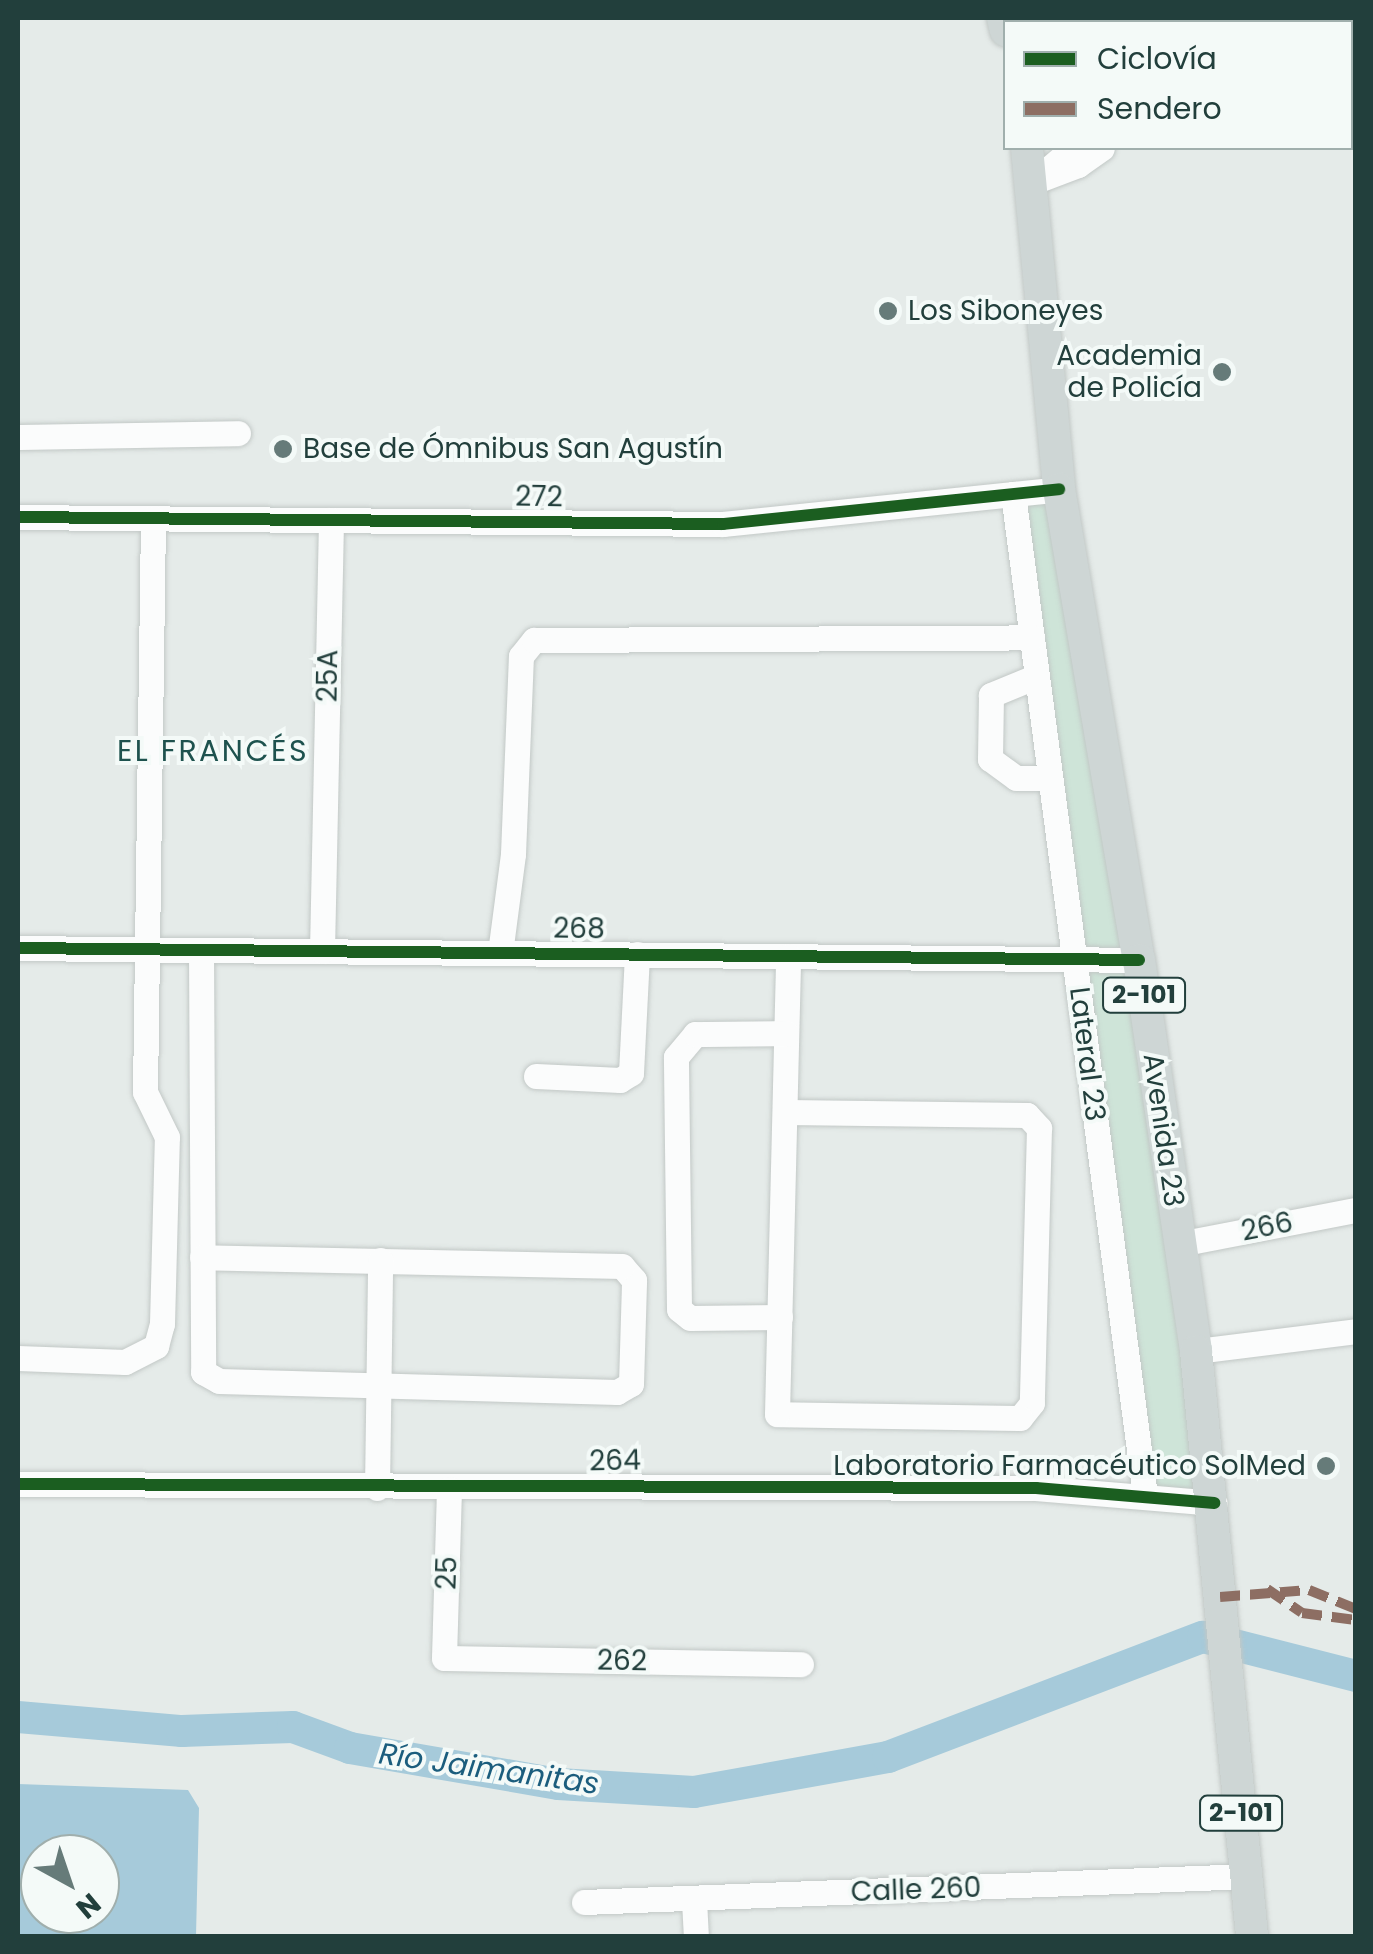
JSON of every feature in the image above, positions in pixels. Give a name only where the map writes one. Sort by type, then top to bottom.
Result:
[{"type":"main road","name":"Avenida 23","points":[[1027,150],[1059,490],[1139,960],[1196,1351],[1214,1503],[1227,1690],[1252,1936]]},
{"type":"street","points":[[1033,182],[1071,150]]},
{"type":"street","points":[[1033,182],[1098,150]]},
{"type":"street","points":[[18,437],[238,434]]},
{"type":"street","name":"272","points":[[18,517],[722,524],[1059,490]]},
{"type":"street","name":"Lateral 23","points":[[1013,494],[1144,1495]]},
{"type":"street","points":[[18,1358],[125,1362],[146,1355],[160,1338],[167,1137],[145,1092],[152,518]]},
{"type":"street","name":"25A","points":[[322,951],[330,520]]},
{"type":"street","points":[[500,953],[513,854],[521,656],[534,640],[1032,638]]},
{"type":"street","points":[[1037,676],[991,694],[990,758],[1016,778],[1050,778]]},
{"type":"street","name":"268","points":[[18,948],[1139,960]]},
{"type":"street","points":[[201,950],[200,1364],[207,1376],[617,1392],[633,1378],[634,1280],[622,1266],[202,1257]]},
{"type":"street","points":[[536,1076],[620,1080],[632,1072],[637,954]]},
{"type":"street","points":[[786,1112],[1027,1114],[1039,1128],[1032,1402],[1020,1418],[777,1414],[788,956]]},
{"type":"street","points":[[780,1316],[690,1318],[679,1309],[676,1058],[695,1034],[786,1033]]},
{"type":"street","name":"266","points":[[1178,1244],[1356,1210]]},
{"type":"street","points":[[377,1488],[380,1260]]},
{"type":"street","points":[[1196,1351],[1356,1332]]},
{"type":"street","name":"264","points":[[18,1484],[449,1489],[976,1487],[1144,1495],[1214,1503]]},
{"type":"street","name":"25","points":[[444,1658],[449,1489]]},
{"type":"street","name":"262","points":[[444,1658],[800,1664]]},
{"type":"street","name":"Calle 260","points":[[584,1902],[1248,1876]]},
{"type":"street","points":[[694,1900],[696,1936]]},
{"type":"green space","points":[[1059,489],[1212,1501],[1151,1498],[1069,963],[1001,500]]},
{"type":"water","points":[[18,1784],[188,1790],[199,1808],[196,1936],[18,1936]]},
{"type":"waterway","name":"Río Jaimanitas","points":[[18,1717],[182,1731],[293,1727],[350,1748],[558,1784],[694,1792],[888,1757],[1203,1637],[1356,1676]]},
{"type":"marked path","points":[[1267,1589],[1302,1613],[1356,1620]]},
{"type":"marked path","points":[[1220,1597],[1309,1590],[1356,1609]]},
{"type":"cycle path","points":[[18,517],[723,524],[1059,489]]},
{"type":"cycle path","points":[[18,948],[1139,960]]},
{"type":"cycle path","points":[[18,1484],[1036,1488],[1214,1503]]},
{"type":"place","name":"Los Siboneyes","points":[[888,311]]},
{"type":"place","name":"Academia de Policía","points":[[1222,372]]},
{"type":"place","name":"Base de Ómnibus San Agustín","points":[[283,449]]},
{"type":"place","name":"Laboratorio Farmacéutico SolMed","points":[[1326,1466]]},
{"type":"district","name":"EL FRANCÉS","points":[[213,751]]}]
